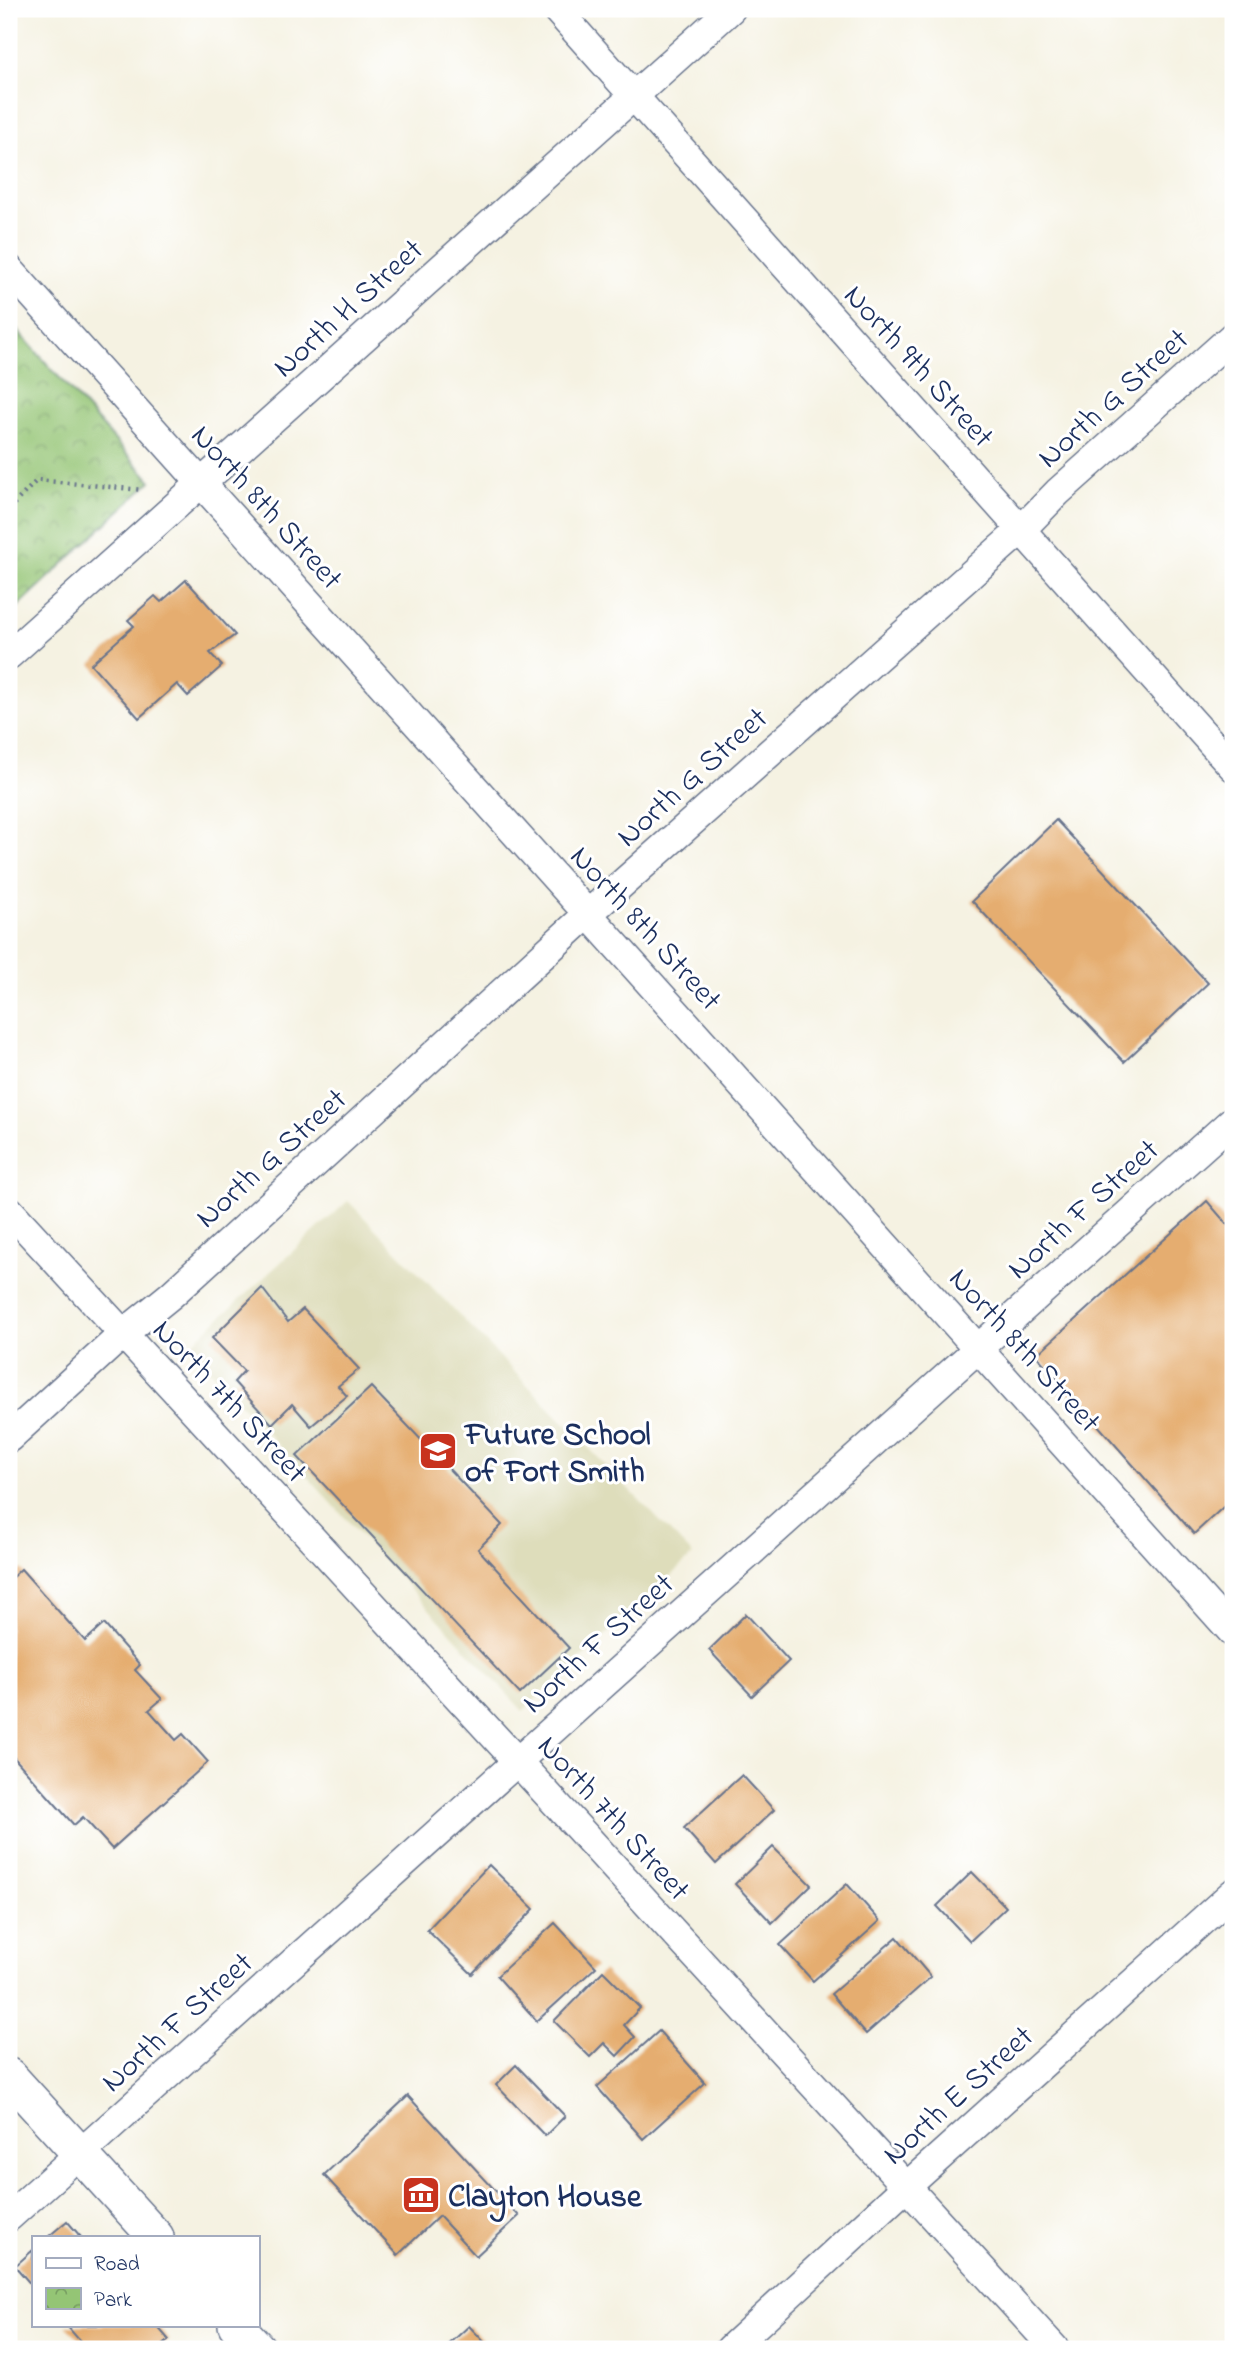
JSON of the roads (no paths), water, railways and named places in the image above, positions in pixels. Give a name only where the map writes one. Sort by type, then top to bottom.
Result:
[{"type":"street","name":"North 9th Street","points":[[556,9],[1233,766]]},
{"type":"street","name":"North H Street","points":[[9,655],[731,9]]},
{"type":"street","name":"North 8th Street","points":[[9,269],[1233,1633]]},
{"type":"street","name":"North G Street","points":[[9,1438],[123,1334],[171,1295],[588,914],[1021,530],[1058,492],[1233,336]]},
{"type":"street","name":"North F Street","points":[[9,2217],[1233,1119]]},
{"type":"street","name":"North 7th Street","points":[[9,1210],[1055,2349]]},
{"type":"street","name":"North E Street","points":[[730,2349],[1233,1893]]},
{"type":"street","points":[[9,2076],[155,2236]]},
{"type":"street","points":[[237,2326],[258,2349]]},
{"type":"place","name":"Future School of Fort Smith","points":[[438,1451]]},
{"type":"place","name":"Clayton House","points":[[421,2195]]}]
